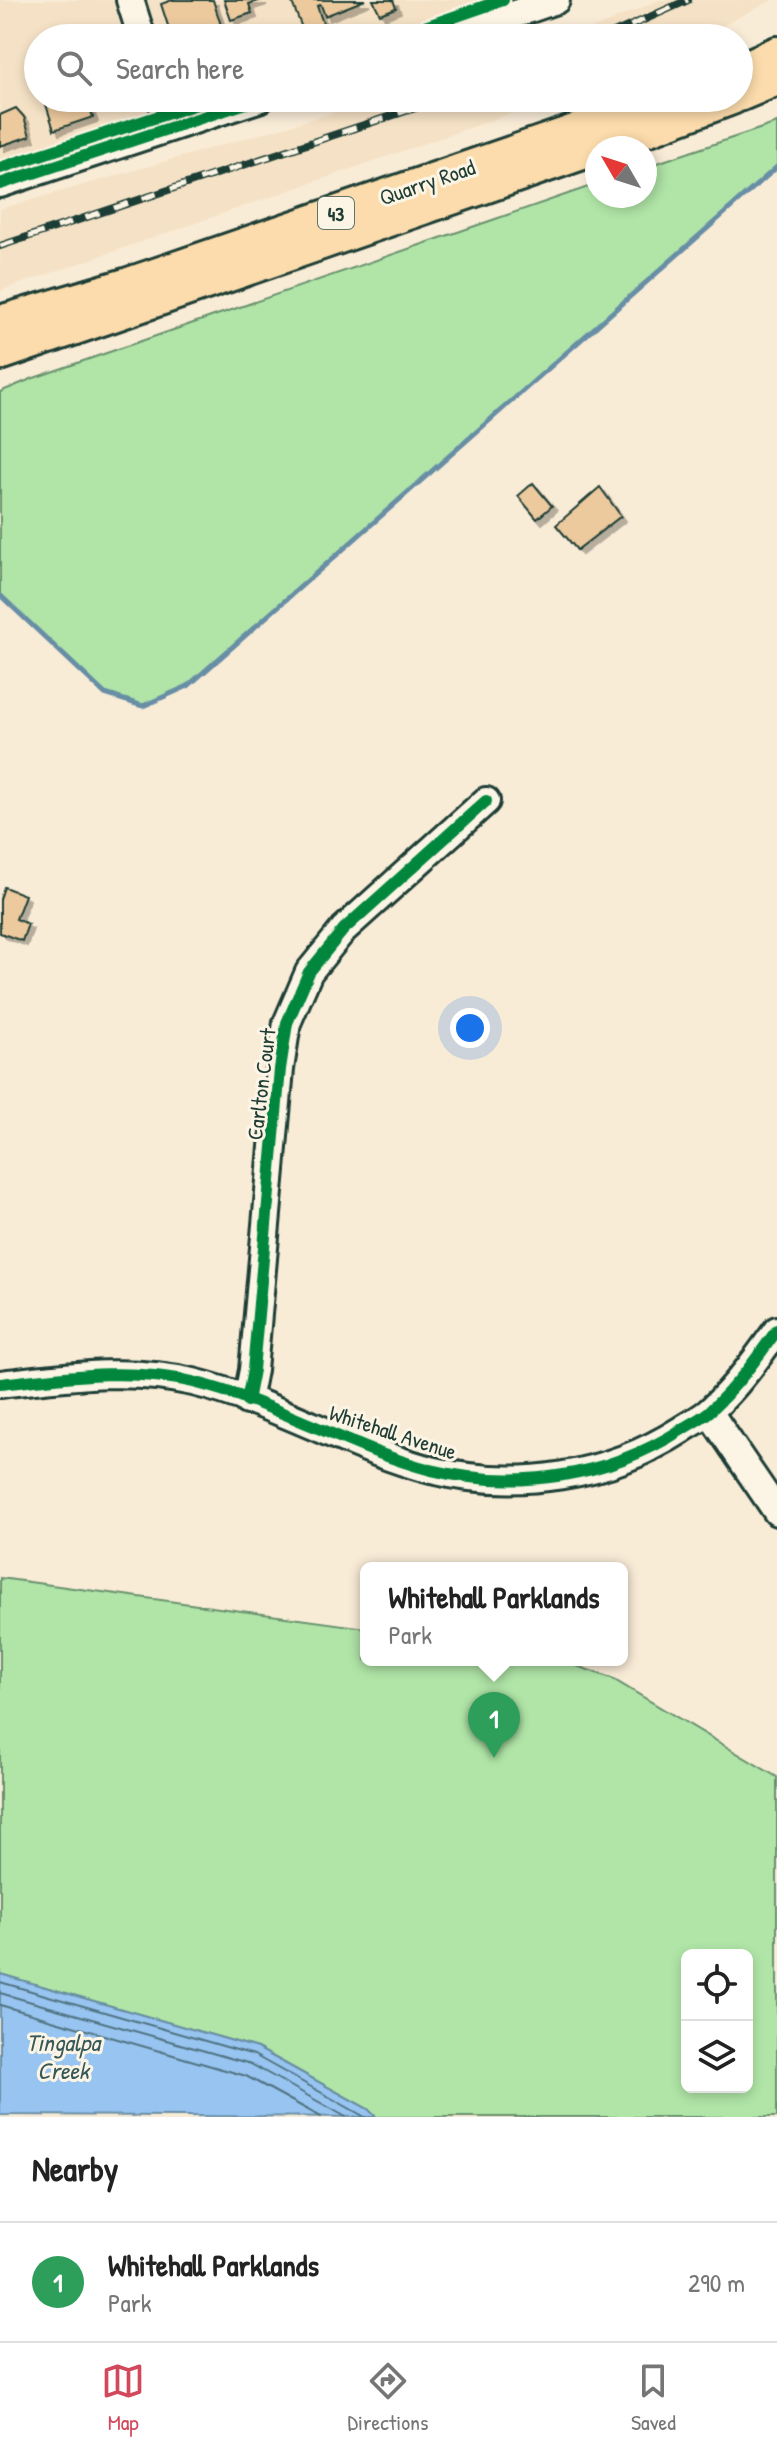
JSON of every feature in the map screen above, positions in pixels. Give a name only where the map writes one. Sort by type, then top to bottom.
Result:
[{"type":"main road","points":[[753,64],[777,53]]},
{"type":"main road","points":[[753,89],[777,79]]},
{"type":"main road","name":"Quarry Road","points":[[0,322],[129,284],[630,112]]},
{"type":"main road","name":"Quarry Road","points":[[630,136],[694,112]]},
{"type":"main road","name":"Quarry Road","points":[[0,354],[585,152]]},
{"type":"street","points":[[130,0],[138,24]]},
{"type":"street","points":[[485,24],[550,1]]},
{"type":"street","points":[[165,112],[170,128]]},
{"type":"street","points":[[0,184],[219,112]]},
{"type":"street","name":"Carlton Court","points":[[247,1401],[253,1370],[280,1069],[287,1023],[309,972],[344,929],[486,801]]},
{"type":"street","name":"Whitehall Avenue","points":[[0,1384],[93,1373],[146,1374],[194,1382],[430,1469],[479,1479],[540,1479],[611,1465],[664,1441],[709,1412],[748,1371],[777,1330]]},
{"type":"street","points":[[709,1412],[777,1512]]},
{"type":"shaded area","points":[[0,0],[484,0],[416,24],[24,24],[24,112],[158,112],[0,164]]},
{"type":"shaded area","points":[[659,0],[773,0],[726,24],[603,24]]},
{"type":"shaded area","points":[[336,112],[516,112],[0,291],[0,209]]},
{"type":"green space","points":[[777,123],[777,167],[188,686],[143,706],[105,694],[0,595],[0,392],[585,188],[585,208],[657,208],[657,163]]},
{"type":"green space","points":[[0,1578],[360,1627],[360,1666],[577,1666],[611,1678],[777,1777],[777,2117],[376,2117],[368,2109],[257,2048],[0,1974]]},
{"type":"water","name":"Tingalpa Creek","points":[[0,1974],[257,2048],[368,2109],[376,2117],[0,2115]]},
{"type":"building","points":[[172,0],[213,0],[221,24],[167,24],[161,4]]},
{"type":"building","points":[[224,0],[262,0],[249,4],[252,13],[231,20]]},
{"type":"building","points":[[291,0],[365,0],[325,16],[321,5],[317,6],[323,24],[300,24]]},
{"type":"building","points":[[373,0],[393,0],[396,8],[380,14]]},
{"type":"building","points":[[16,108],[24,117],[30,136],[0,146],[0,115]]},
{"type":"building","points":[[48,112],[91,112],[93,117],[54,130]]},
{"type":"building","points":[[533,483],[552,506],[537,519],[518,496]]},
{"type":"building","points":[[600,487],[621,516],[577,550],[556,525]]},
{"type":"building","points":[[4,887],[25,895],[16,919],[28,924],[22,941],[0,933],[0,899]]},
{"type":"waterway","points":[[0,595],[105,694],[143,706],[188,686],[777,167]]},
{"type":"railway","points":[[634,24],[688,0]]},
{"type":"railway","points":[[0,246],[403,112]]},
{"type":"cycle path","points":[[434,24],[503,0]]},
{"type":"cycle path","points":[[0,168],[172,112]]},
{"type":"cycle path","points":[[0,184],[219,112]]},
{"type":"cycle path","points":[[247,1401],[253,1370],[280,1069],[287,1023],[309,972],[344,929],[486,801]]},
{"type":"cycle path","points":[[0,1384],[120,1374],[169,1377],[253,1401],[371,1450],[431,1470],[463,1476],[528,1479],[592,1469],[653,1446],[681,1430],[704,1416],[720,1401],[777,1330]]},
{"type":"place","name":"Whitehall Parklands","points":[[494,1758]]}]
